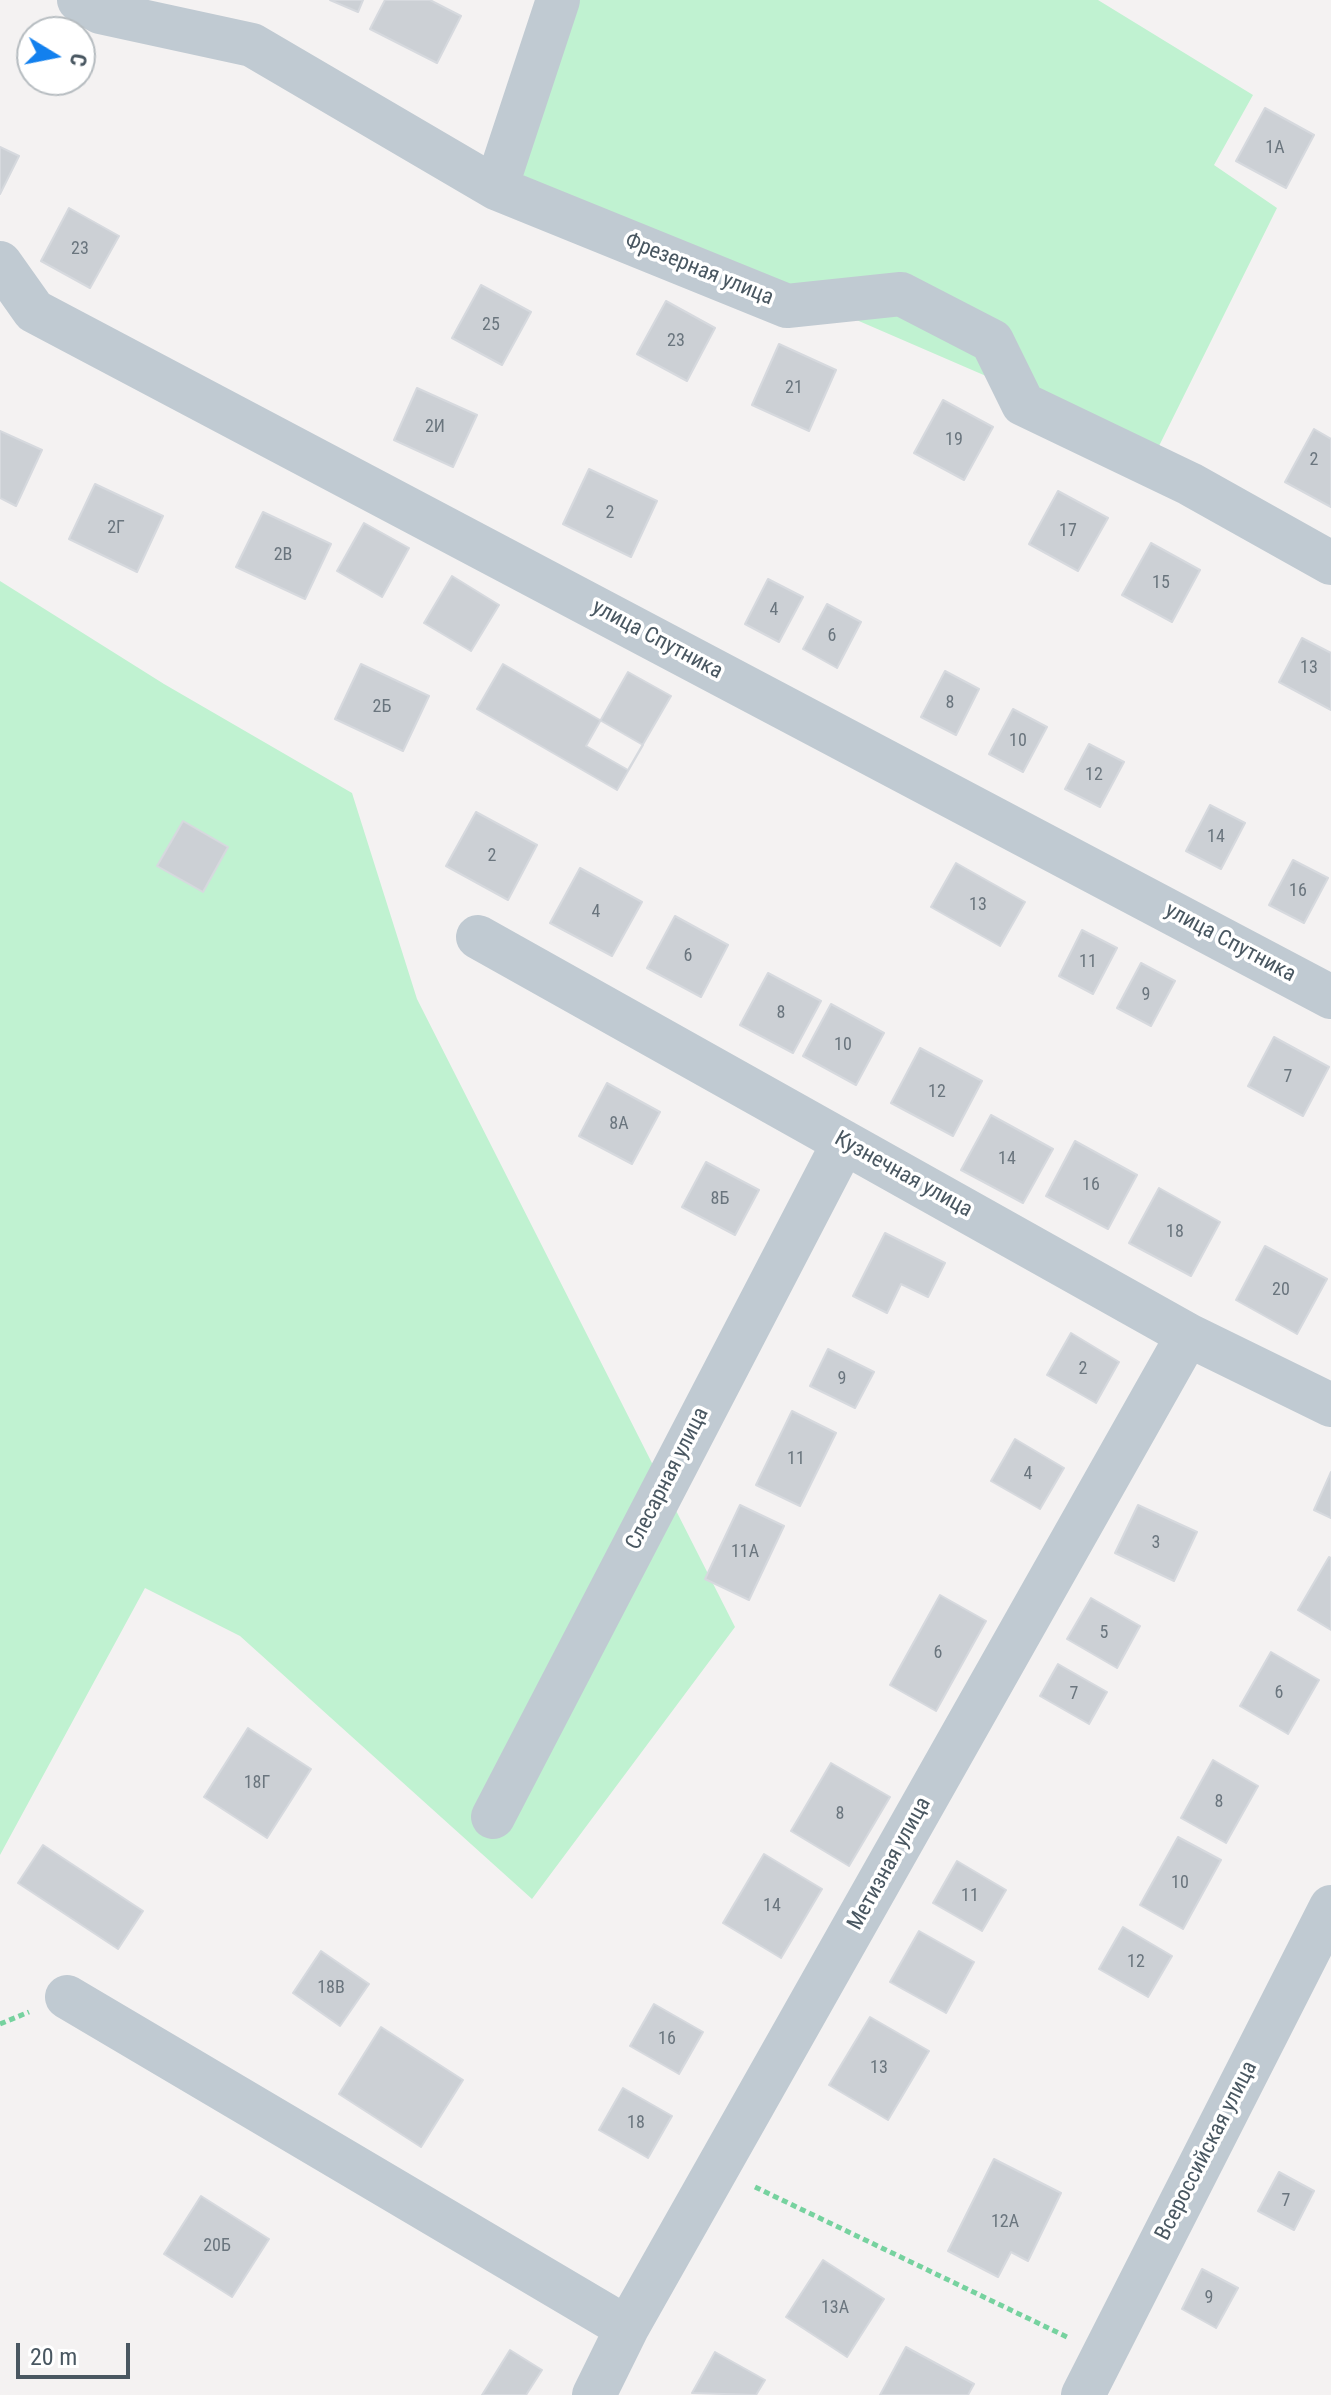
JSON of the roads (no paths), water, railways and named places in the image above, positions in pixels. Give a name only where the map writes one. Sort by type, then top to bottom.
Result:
[{"type":"street","name":"Фрезерная улица","points":[[79,0],[100,12],[252,45],[496,188],[787,306],[901,294],[992,341],[1023,404],[1190,484],[1331,563]]},
{"type":"street","points":[[496,188],[558,0]]},
{"type":"street","name":"улица Спутника","points":[[0,263],[34,311],[1331,997]]},
{"type":"street","name":"Кузнечная улица","points":[[478,937],[1188,1335],[1331,1405]]},
{"type":"street","name":"Слесарная улица","points":[[493,1817],[844,1142]]},
{"type":"street","name":"Метизная улица","points":[[594,2395],[627,2328],[1188,1335]]},
{"type":"street","name":"Всероссийская улица","points":[[1083,2395],[1331,1907]]},
{"type":"street","points":[[67,1997],[627,2328]]}]
